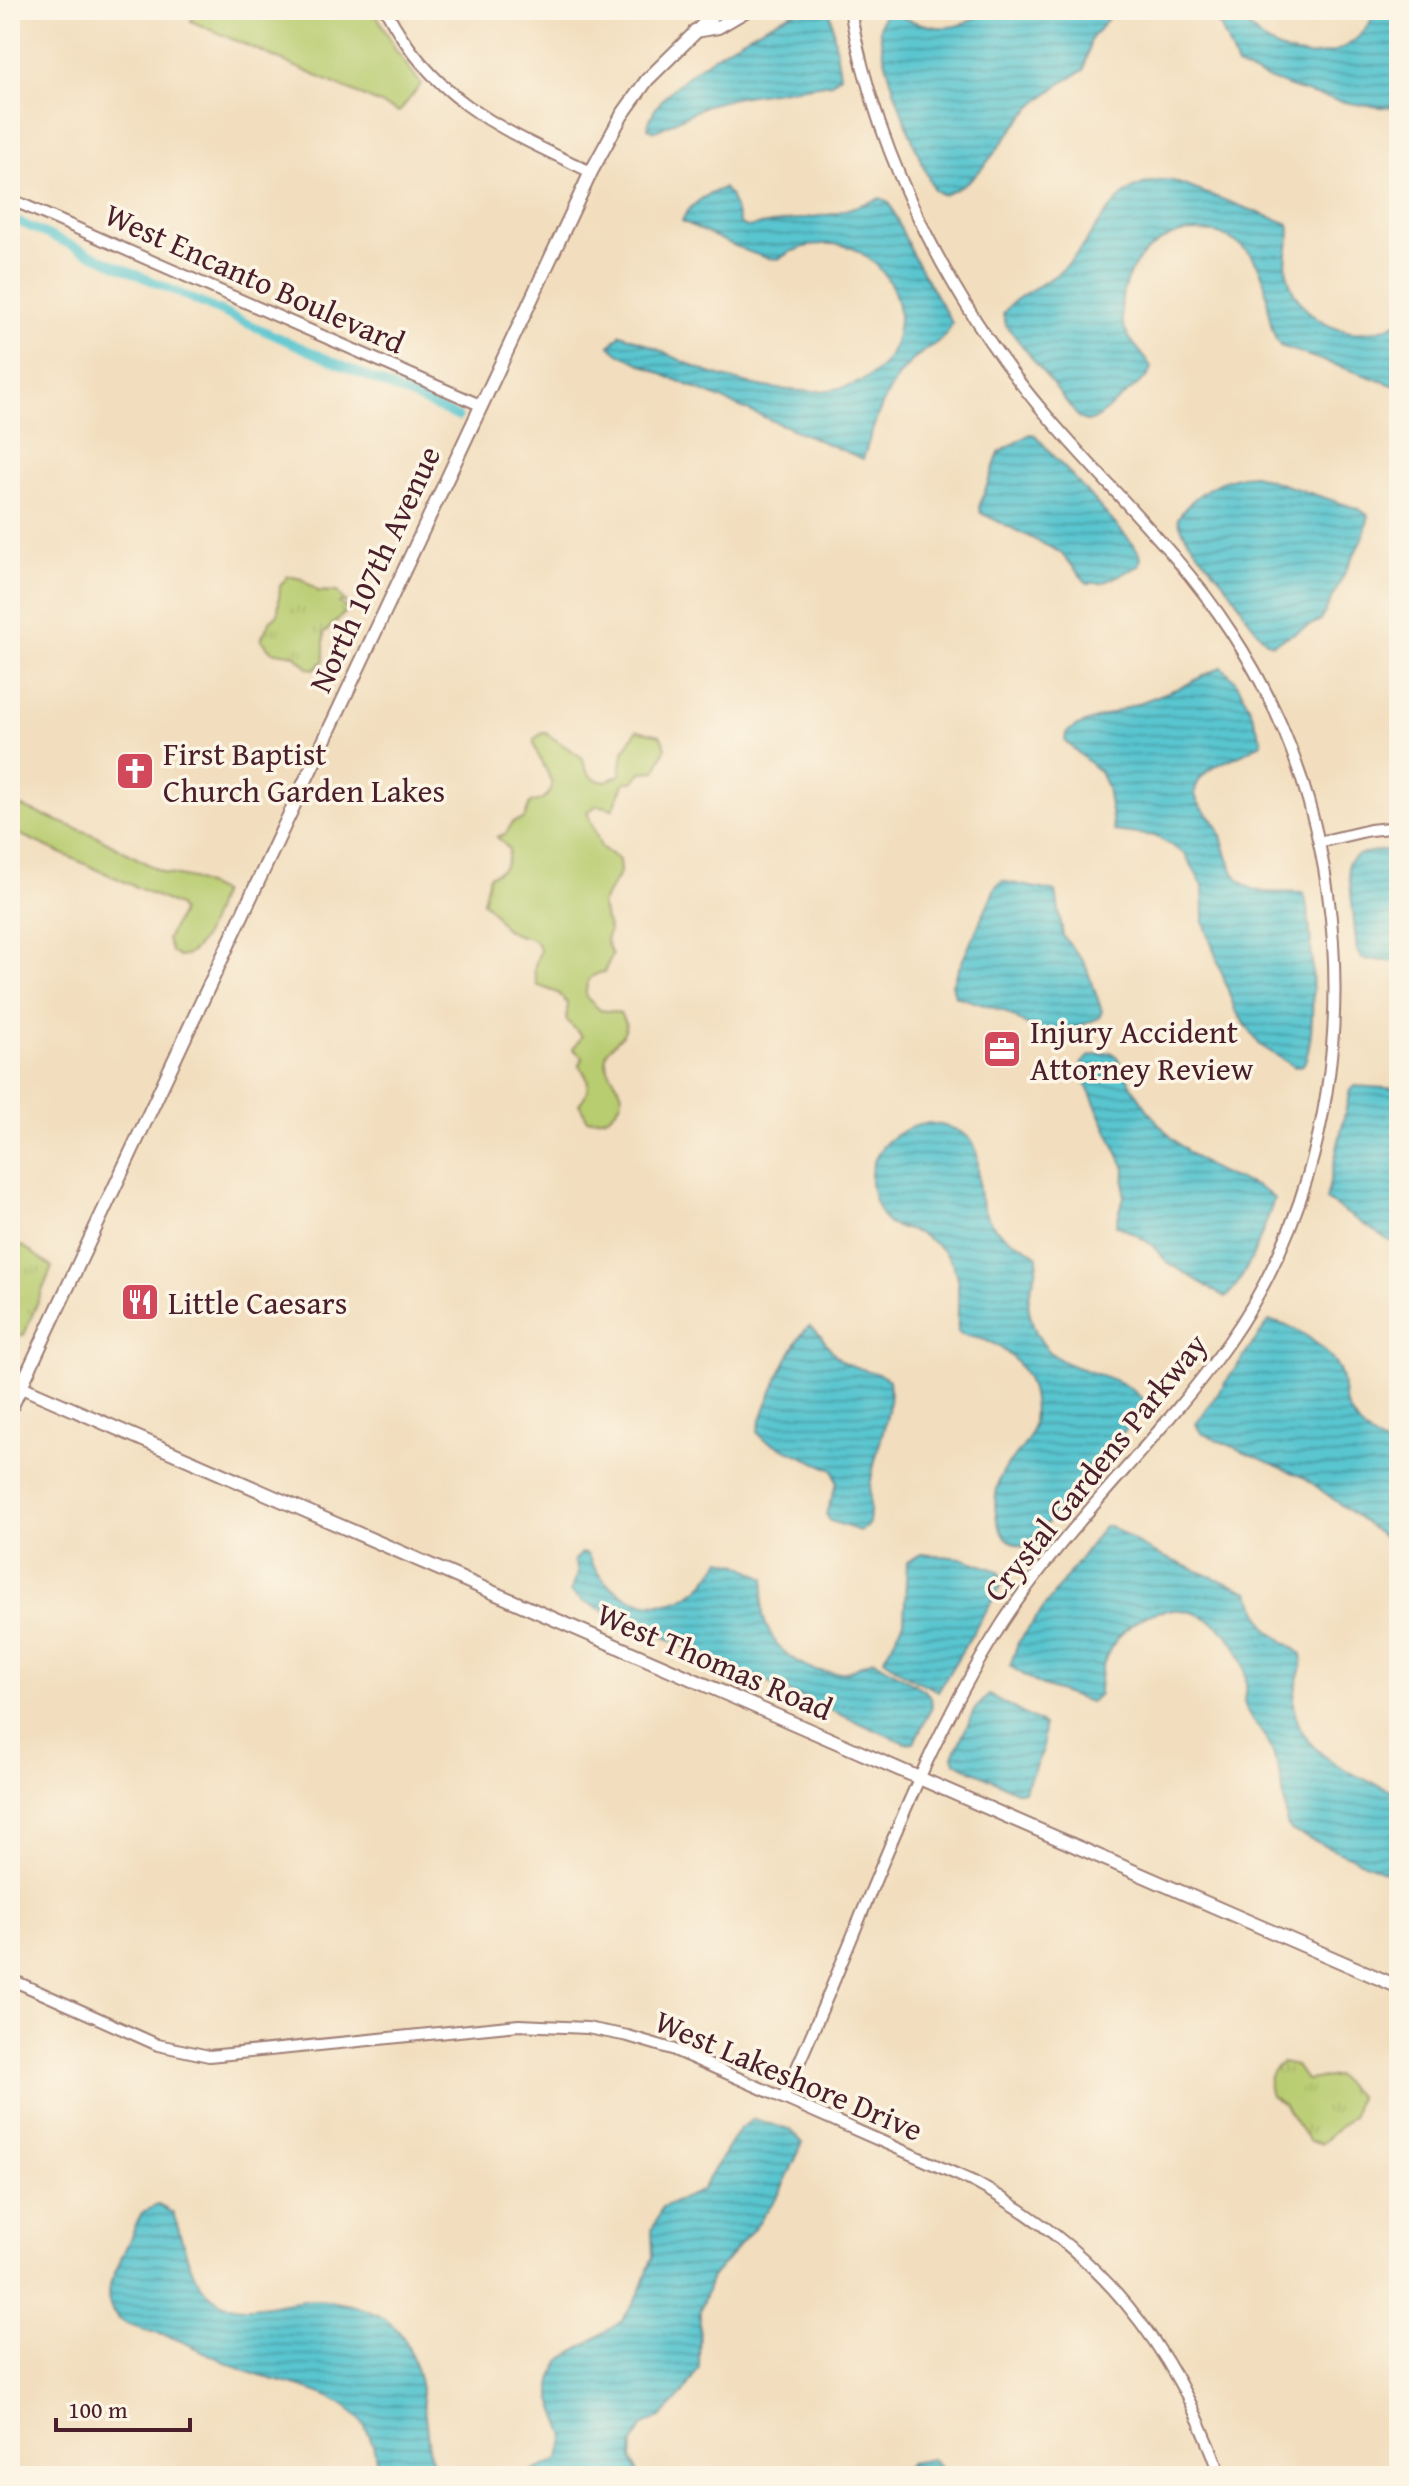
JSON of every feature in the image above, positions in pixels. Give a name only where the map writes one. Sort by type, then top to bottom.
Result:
[{"type":"main road","name":"North 107th Avenue","points":[[10,1410],[15,1385],[591,172],[633,98],[718,10]]},
{"type":"main road","name":"North 107th Avenue","points":[[695,31],[718,27],[747,10]]},
{"type":"main road","name":"West Thomas Road","points":[[15,1385],[1399,1987]]},
{"type":"street","points":[[386,10],[415,57],[468,108],[511,134],[591,172]]},
{"type":"street","name":"Crystal Gardens Parkway","points":[[783,2098],[922,1779],[962,1693],[1004,1621],[1070,1528],[1189,1396],[1231,1339],[1278,1253],[1302,1192],[1328,1079],[1334,982],[1328,893],[1319,842],[1299,774],[1275,713],[1235,637],[1165,546],[1059,431],[1008,368],[960,296],[909,200],[867,75],[850,10]]},
{"type":"street","name":"West Encanto Boulevard","points":[[10,199],[480,405]]},
{"type":"street","points":[[1319,842],[1399,827]]},
{"type":"street","name":"West Lakeshore Drive","points":[[10,1979],[158,2045],[209,2056],[318,2047],[435,2032],[553,2025],[628,2036],[672,2049],[974,2182],[1007,2200],[1065,2242],[1116,2290],[1162,2349],[1180,2378],[1221,2476]]},
{"type":"green space","points":[[196,10],[374,10],[397,52],[421,84],[399,112],[191,21]]},
{"type":"green space","points":[[288,576],[302,579],[318,591],[337,592],[348,605],[344,601],[339,603],[348,610],[324,633],[324,660],[316,669],[308,668],[295,655],[271,651],[261,639],[270,621],[278,614],[280,586]]},
{"type":"green space","points":[[637,730],[660,735],[666,747],[656,771],[641,772],[633,782],[625,782],[613,809],[598,805],[587,812],[601,847],[619,860],[620,873],[601,904],[609,930],[606,941],[612,955],[604,972],[589,980],[586,997],[600,1010],[620,1013],[626,1025],[625,1031],[606,1056],[608,1069],[622,1094],[621,1101],[608,1117],[588,1120],[579,1104],[588,1085],[586,1075],[579,1066],[583,1057],[573,1049],[582,1036],[566,1020],[568,1004],[558,993],[537,985],[534,969],[540,950],[535,941],[510,932],[483,902],[489,876],[502,869],[508,859],[509,849],[497,837],[505,834],[513,822],[524,819],[530,803],[550,792],[549,776],[535,748],[534,739],[544,732],[583,758],[587,772],[596,780],[606,782],[620,775],[623,752]]},
{"type":"green space","points":[[10,802],[98,837],[164,873],[192,879],[221,892],[195,949],[179,957],[171,951],[167,939],[181,912],[178,906],[10,830]]},
{"type":"green space","points":[[23,1246],[52,1267],[24,1335],[10,1336],[10,1247]]},
{"type":"green space","points":[[1282,2063],[1296,2066],[1306,2080],[1336,2076],[1358,2096],[1353,2115],[1322,2143],[1309,2141],[1284,2105],[1271,2096],[1270,2077]]},
{"type":"water","points":[[800,10],[830,10],[840,75],[832,83],[738,97],[707,105],[656,131],[648,128],[654,111],[668,94],[711,58]]},
{"type":"water","points":[[986,10],[1115,10],[1091,39],[1084,70],[1038,101],[976,174],[943,195],[934,190],[902,113],[883,50],[880,24],[888,11],[913,22],[950,27],[974,19]]},
{"type":"water","points":[[1204,10],[1238,10],[1251,29],[1268,43],[1287,52],[1308,55],[1329,53],[1348,45],[1364,31],[1376,10],[1399,10],[1399,108],[1357,104],[1316,95],[1237,66],[1221,27]]},
{"type":"water","points":[[1170,180],[1289,224],[1287,273],[1293,291],[1316,318],[1347,331],[1364,332],[1382,329],[1399,321],[1399,387],[1280,346],[1271,324],[1263,276],[1250,254],[1229,238],[1207,232],[1184,232],[1163,240],[1144,254],[1130,272],[1122,295],[1124,327],[1151,367],[1148,376],[1097,418],[1088,422],[1079,418],[1006,325],[1003,315],[1013,302],[1070,262],[1119,199],[1144,184]]},
{"type":"water","points":[[723,188],[730,195],[740,224],[747,227],[833,214],[881,198],[890,204],[913,256],[952,323],[945,335],[918,355],[895,382],[882,406],[863,459],[664,375],[610,346],[621,334],[710,373],[736,381],[795,391],[826,390],[853,384],[876,372],[892,351],[899,320],[897,299],[882,272],[858,251],[842,245],[826,244],[801,248],[777,259],[769,258],[744,250],[682,221],[693,205]]},
{"type":"water","points":[[1030,434],[1035,435],[1134,545],[1141,556],[1139,566],[1102,583],[1087,583],[1060,552],[981,513],[979,507],[999,453]]},
{"type":"water","points":[[1254,475],[1359,509],[1369,516],[1363,537],[1321,620],[1272,644],[1255,629],[1230,590],[1192,545],[1178,518],[1193,500],[1211,487],[1231,478]]},
{"type":"water","points":[[1221,667],[1241,690],[1262,742],[1208,771],[1201,778],[1195,793],[1199,804],[1218,828],[1230,864],[1239,879],[1255,890],[1304,893],[1312,954],[1311,1032],[1303,1065],[1295,1067],[1260,1045],[1235,1010],[1204,922],[1203,886],[1185,854],[1155,836],[1114,831],[1107,787],[1100,772],[1065,741],[1066,733],[1075,727],[1184,686]]},
{"type":"water","points":[[1399,849],[1399,962],[1362,959],[1357,951],[1348,863],[1364,853]]},
{"type":"water","points":[[1002,881],[1056,892],[1063,936],[1085,964],[1102,1011],[1099,1018],[1049,1039],[1004,1011],[955,996],[952,984],[996,886]]},
{"type":"water","points":[[1111,1052],[1117,1057],[1146,1108],[1186,1151],[1219,1172],[1248,1183],[1274,1199],[1248,1266],[1225,1297],[1167,1262],[1152,1245],[1116,1225],[1124,1197],[1125,1168],[1080,1072],[1082,1063],[1090,1056]]},
{"type":"water","points":[[1355,1086],[1399,1089],[1399,1247],[1326,1200],[1350,1090]]},
{"type":"water","points":[[928,1123],[952,1128],[967,1136],[975,1146],[982,1204],[989,1220],[1000,1232],[1038,1256],[1028,1303],[1037,1334],[1049,1351],[1063,1361],[1131,1389],[1147,1404],[1027,1547],[1016,1544],[1001,1530],[997,1521],[996,1500],[1000,1478],[1028,1439],[1033,1426],[1034,1405],[1027,1378],[1020,1366],[999,1347],[958,1332],[957,1278],[948,1256],[923,1236],[887,1223],[872,1189],[871,1174],[883,1147],[909,1128]]},
{"type":"water","points":[[1269,1321],[1300,1332],[1326,1353],[1339,1370],[1345,1401],[1354,1418],[1374,1438],[1399,1451],[1399,1630],[1390,1625],[1398,1576],[1395,1557],[1384,1537],[1305,1478],[1201,1433],[1196,1424]]},
{"type":"water","points":[[810,1326],[841,1360],[889,1380],[889,1407],[872,1474],[869,1521],[868,1526],[860,1531],[830,1521],[826,1514],[837,1483],[833,1470],[765,1440],[758,1433],[779,1376],[796,1343]]},
{"type":"water","points":[[1104,1526],[1110,1526],[1154,1553],[1249,1592],[1268,1630],[1302,1654],[1294,1702],[1297,1721],[1305,1737],[1332,1762],[1399,1794],[1399,1878],[1292,1831],[1287,1825],[1276,1762],[1268,1742],[1244,1704],[1246,1681],[1242,1661],[1229,1637],[1209,1620],[1187,1611],[1165,1610],[1144,1617],[1126,1629],[1111,1647],[1102,1669],[1099,1694],[1090,1702],[1040,1685],[1010,1666],[1018,1643]]},
{"type":"water","points":[[582,1553],[588,1555],[596,1570],[619,1593],[649,1603],[682,1599],[707,1580],[721,1560],[739,1564],[765,1578],[765,1622],[777,1644],[796,1661],[832,1673],[849,1671],[874,1660],[924,1690],[931,1697],[932,1707],[914,1742],[905,1743],[582,1601],[571,1592],[578,1572],[574,1561]]},
{"type":"water","points":[[921,1554],[961,1558],[999,1571],[1004,1581],[938,1691],[907,1676],[884,1659],[904,1622],[907,1562]]},
{"type":"water","points":[[989,1695],[1044,1725],[1042,1752],[1024,1791],[1016,1791],[955,1762],[953,1756],[975,1709]]},
{"type":"water","points":[[754,2119],[790,2130],[803,2143],[780,2192],[760,2221],[712,2277],[700,2310],[699,2368],[682,2395],[661,2418],[643,2425],[633,2444],[632,2459],[639,2476],[521,2476],[559,2460],[566,2437],[552,2400],[552,2380],[560,2361],[622,2321],[640,2292],[653,2256],[652,2230],[662,2207],[701,2191],[739,2129]]},
{"type":"water","points":[[158,2205],[173,2213],[196,2277],[210,2295],[221,2302],[232,2307],[256,2308],[305,2300],[332,2301],[374,2313],[396,2329],[404,2339],[417,2372],[434,2476],[377,2476],[375,2451],[367,2431],[356,2415],[341,2404],[303,2388],[249,2372],[176,2339],[140,2329],[119,2319],[112,2311],[109,2286],[142,2212]]},
{"type":"water","points":[[931,2459],[950,2476],[896,2476],[909,2463]]},
{"type":"waterway","points":[[10,218],[458,417]]},
{"type":"place","name":"First Baptist Church Garden Lakes","points":[[135,771]]},
{"type":"place","name":"Injury Accident Attorney Review","points":[[1002,1049]]},
{"type":"place","name":"Little Caesars","points":[[140,1302]]}]
